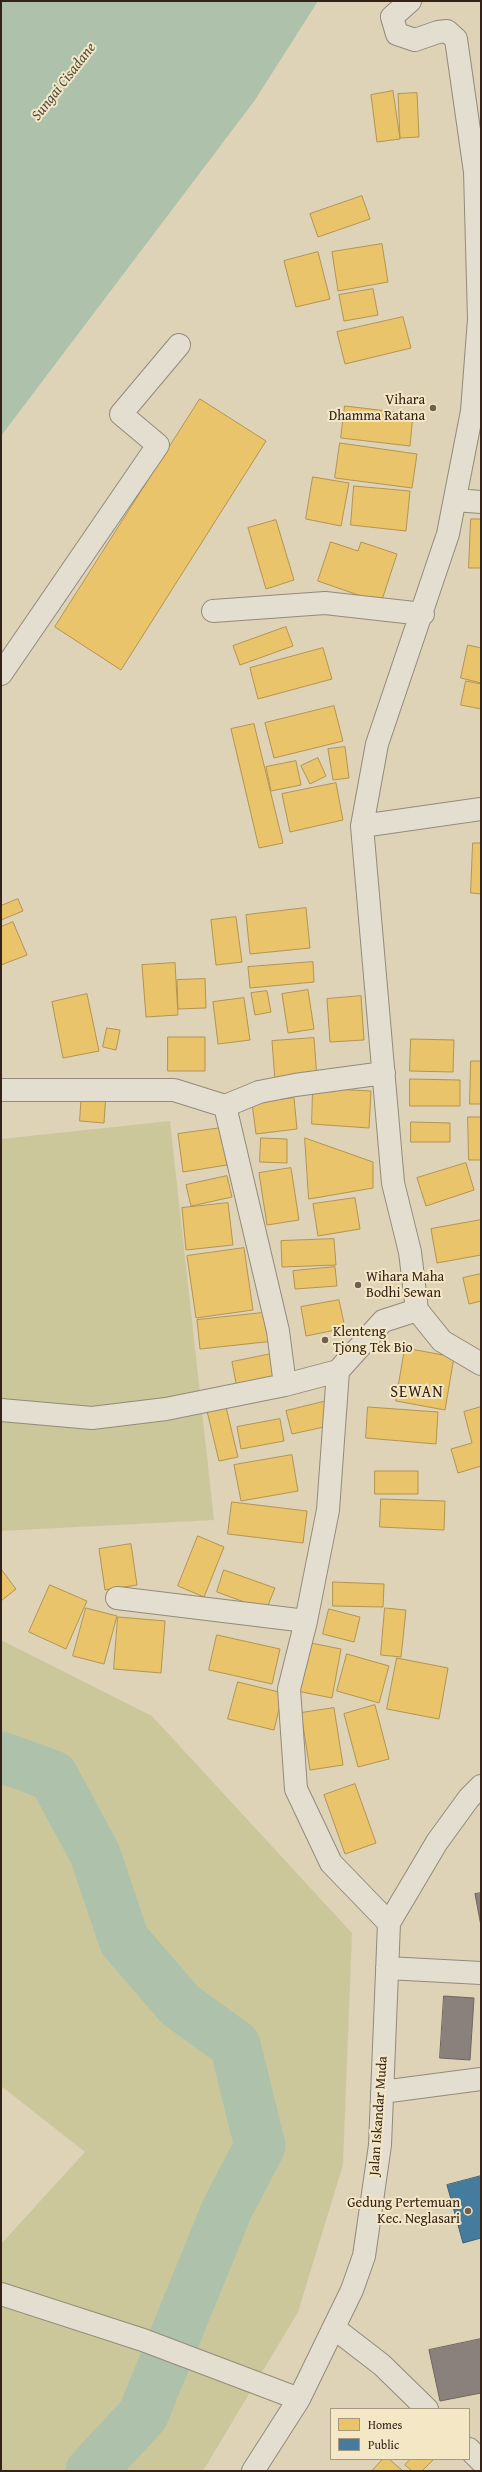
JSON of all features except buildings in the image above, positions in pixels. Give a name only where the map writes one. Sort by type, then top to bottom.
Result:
[{"type":"street","points":[[410,1],[392,17],[397,34],[415,40],[438,32],[447,31],[456,39],[478,170],[480,319],[472,411],[448,534],[423,614],[377,744],[362,826],[393,1183],[410,1252],[417,1310],[442,1341],[481,1364]]},
{"type":"street","points":[[1,674],[158,445],[121,414],[179,345]]},
{"type":"street","points":[[454,500],[481,502]]},
{"type":"street","points":[[213,611],[325,603],[423,614]]},
{"type":"street","points":[[362,826],[481,809]]},
{"type":"street","points":[[1,1090],[174,1090],[225,1106],[259,1092],[295,1085],[384,1073]]},
{"type":"street","points":[[225,1106],[278,1331],[285,1385]]},
{"type":"street","points":[[1,1410],[92,1418],[166,1409],[285,1385],[338,1371],[383,1321],[417,1310]]},
{"type":"street","points":[[338,1371],[328,1510],[306,1621],[289,1689],[296,1789],[331,1863],[389,1923]]},
{"type":"street","points":[[117,1598],[306,1621]]},
{"type":"street","name":"Jalan Iskandar Muda","points":[[253,2471],[298,2399],[352,2290],[364,2256],[380,2145],[389,1923],[437,1842],[469,1798],[481,1786]]},
{"type":"street","points":[[387,1968],[481,1973]]},
{"type":"street","points":[[382,2092],[481,2079]]},
{"type":"street","points":[[1,2294],[142,2340],[298,2399]]},
{"type":"street","points":[[334,2328],[382,2365],[426,2408]]},
{"type":"street","points":[[470,2450],[481,2461]]},
{"type":"shaded area","points":[[170,1121],[214,1520],[1,1531],[1,1139]]},
{"type":"shaded area","points":[[1,1640],[152,1716],[352,1933],[343,2165],[298,2312],[203,2471],[1,2471],[1,2244],[85,2152],[1,2086]]},
{"type":"water","name":"Sungai Cisadane","points":[[1,1],[318,1],[255,100],[1,436]]},
{"type":"waterway","points":[[1,1757],[53,1776],[95,1854],[124,1940],[180,2005],[235,2045],[260,2146],[227,2209],[143,2415],[91,2471]]},
{"type":"place","name":"Vihara Dhamma Ratana","points":[[433,408]]},
{"type":"place","name":"Wihara Maha Bodhi Sewan","points":[[358,1285]]},
{"type":"place","name":"Klenteng Tjong Tek Bio","points":[[325,1340]]},
{"type":"place","name":"Gedung Pertemuan Kec. Neglasari","points":[[468,2211]]},
{"type":"district","name":"SEWAN","points":[[417,1393]]}]
